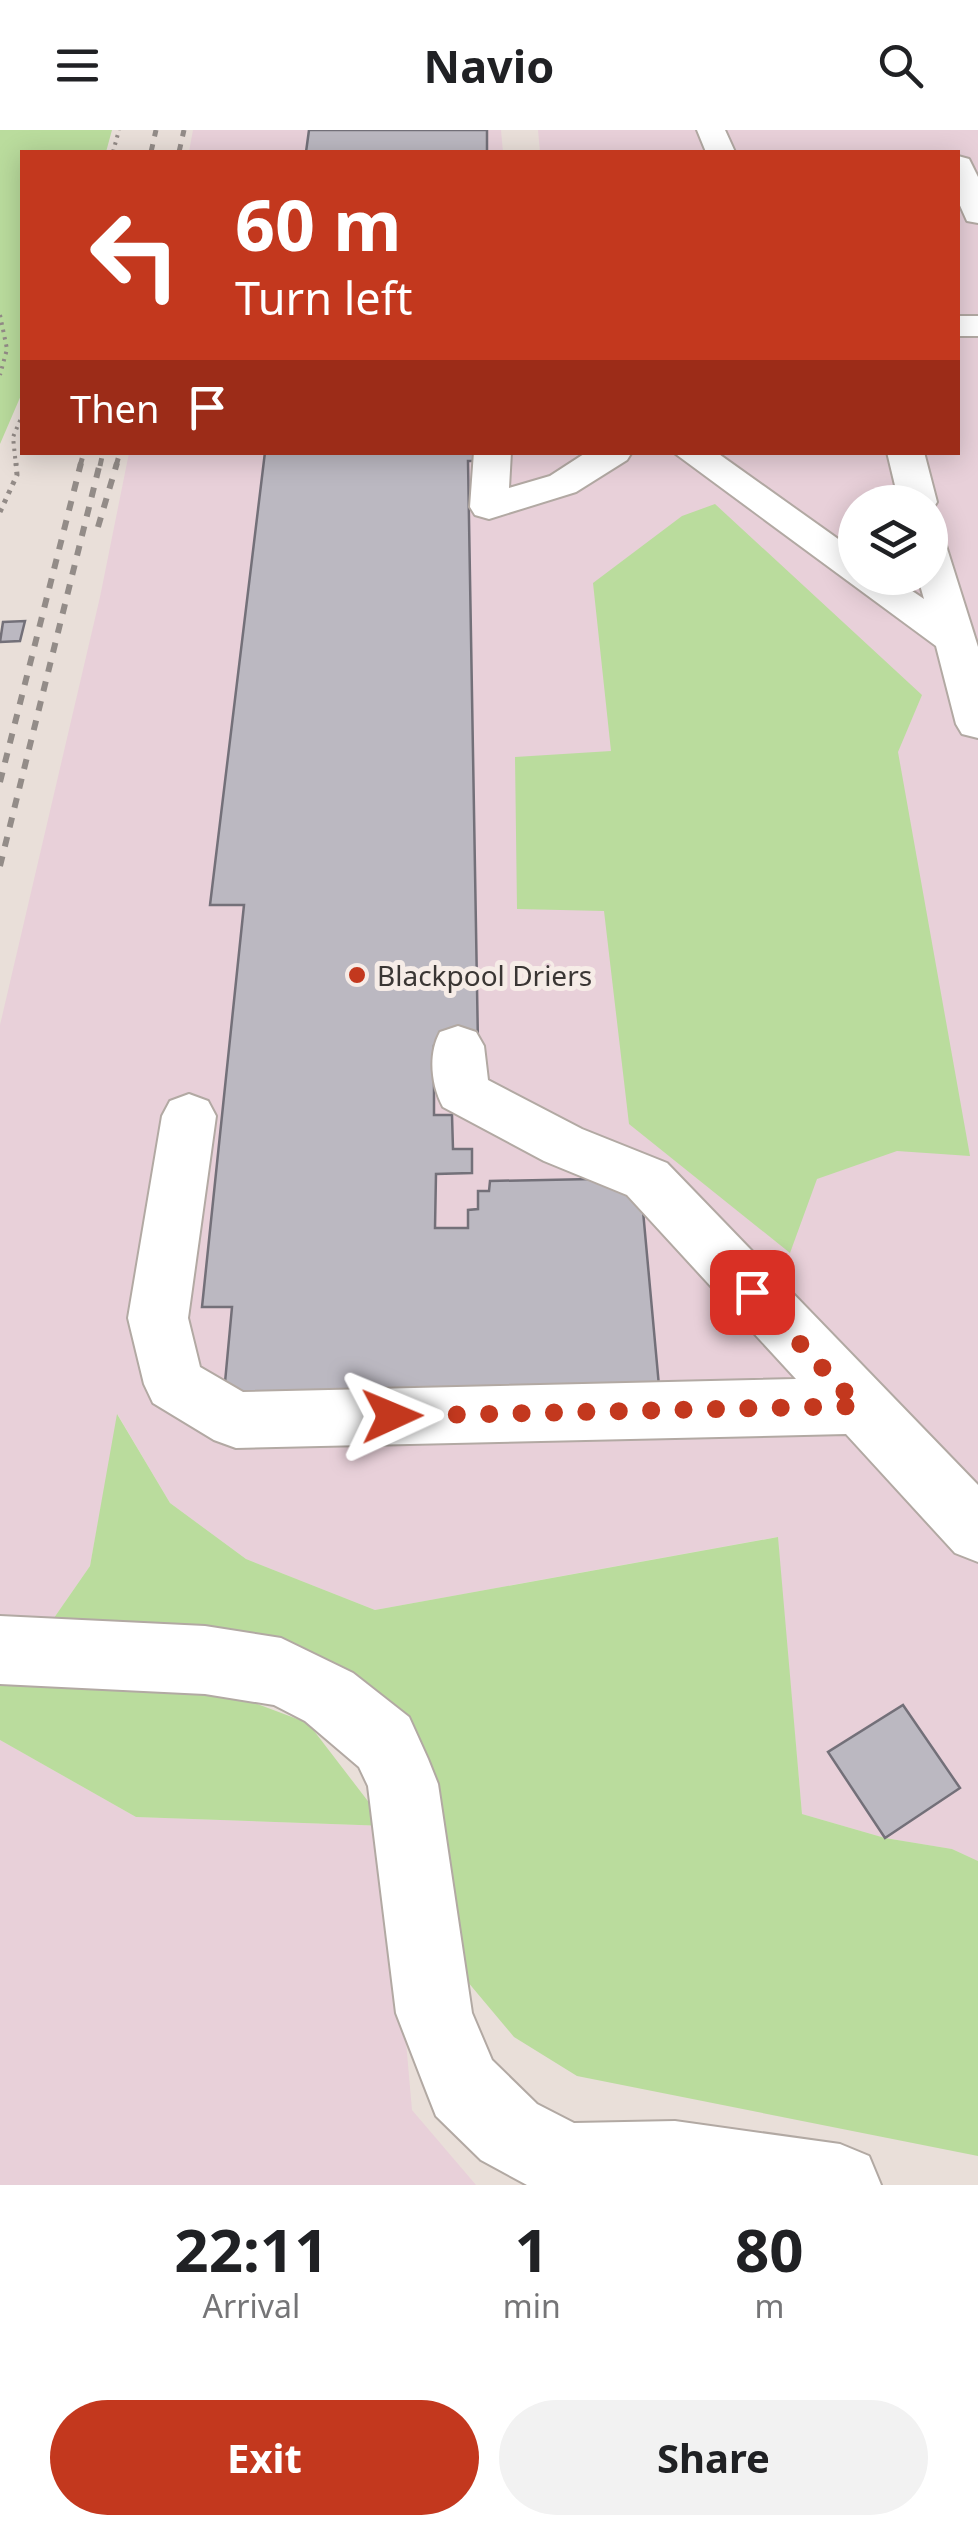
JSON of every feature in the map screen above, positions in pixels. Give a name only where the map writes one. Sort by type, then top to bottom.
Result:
[{"type":"lane","points":[[960,170],[978,214]]},
{"type":"lane","points":[[493,455],[489,508],[563,484],[609,455]]},
{"type":"lane","points":[[695,455],[838,557]]},
{"type":"lane","points":[[905,455],[913,485]]},
{"type":"lane","points":[[892,595],[955,640]]},
{"type":"lane","points":[[943,595],[978,724]]},
{"type":"lane","points":[[458,1046],[462,1092],[563,1146],[648,1179],[978,1531]]},
{"type":"lane","points":[[189,1116],[158,1318],[174,1384],[236,1420],[858,1406]]},
{"type":"lane","points":[[0,1650],[205,1660],[281,1672],[329,1697],[384,1742],[403,1784],[434,2013],[464,2088],[509,2132],[568,2163],[675,2162],[840,2185]]},
{"type":"path","points":[[0,315],[7,349],[0,375]]},
{"type":"path","points":[[0,512],[17,475],[13,437],[20,421]]},
{"type":"shaded area","points":[[193,130],[501,130],[503,150],[189,150]]},
{"type":"shaded area","points":[[538,130],[978,130],[978,1861],[952,1849],[885,1838],[802,1814],[777,1537],[375,1610],[246,1559],[170,1503],[118,1415],[90,1566],[47,1628],[0,1627],[0,1025],[100,597],[129,455],[960,455],[960,150],[540,150]]},
{"type":"shaded area","points":[[0,1740],[136,1817],[387,1826],[412,2110],[476,2185],[0,2185]]},
{"type":"green space","points":[[0,130],[112,130],[107,150],[20,150],[20,398],[0,444]]},
{"type":"green space","points":[[715,504],[922,695],[898,752],[970,1156],[897,1151],[817,1179],[790,1253],[629,1124],[604,911],[517,909],[515,757],[611,751],[593,583],[682,516]]},
{"type":"green space","points":[[117,1414],[170,1503],[246,1559],[375,1610],[778,1537],[802,1814],[885,1838],[952,1849],[978,1861],[978,2156],[577,2076],[514,2037],[467,1981],[446,1833],[412,1731],[362,1682],[261,1634],[47,1628],[90,1566]]},
{"type":"green space","points":[[0,1685],[215,1688],[308,1723],[387,1826],[136,1817],[0,1740]]},
{"type":"building","points":[[309,130],[487,130],[487,150],[306,150]]},
{"type":"building","name":"Blackpool Driers","points":[[265,455],[480,455],[481,461],[468,461],[478,1045],[434,1046],[434,1115],[452,1115],[453,1149],[472,1149],[472,1173],[436,1174],[435,1228],[468,1228],[468,1210],[478,1209],[478,1191],[489,1191],[490,1181],[640,1178],[660,1397],[223,1404],[232,1307],[202,1307],[244,905],[210,905]]},
{"type":"building","points":[[25,621],[20,641],[0,642],[3,622]]},
{"type":"building","points":[[903,1705],[960,1788],[885,1838],[828,1752]]},
{"type":"railway","points":[[151,150],[156,130]]},
{"type":"railway","points":[[179,150],[184,130]]},
{"type":"railway","points":[[80,466],[83,455]]},
{"type":"railway","points":[[100,466],[102,455]]},
{"type":"railway","points":[[116,466],[119,455]]},
{"type":"railway","points":[[0,782],[81,463]]},
{"type":"railway","points":[[0,866],[100,463]]},
{"type":"railway","points":[[98,527],[117,463]]},
{"type":"place","name":"Blackpool Driers","points":[[357,975]]},
{"type":"route","points":[[392,1416],[858,1406],[752,1292]]}]
